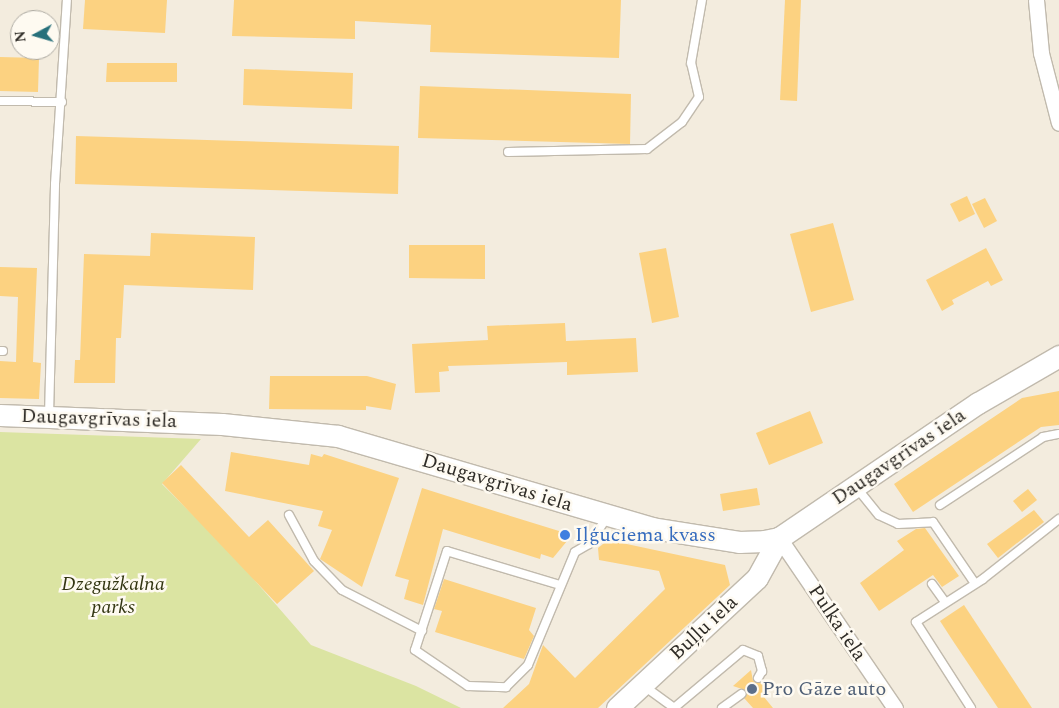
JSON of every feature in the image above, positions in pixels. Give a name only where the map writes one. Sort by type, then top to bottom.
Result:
[{"type":"main road","name":"Daugavgrīvas iela","points":[[0,415],[222,424],[338,436],[607,517],[739,542],[779,538],[978,403],[1059,356]]},
{"type":"main road","name":"Buļļu iela","points":[[617,708],[757,578],[779,538]]},
{"type":"street","points":[[1036,0],[1041,53],[1059,123]]},
{"type":"street","name":"Pulka iela","points":[[779,538],[895,708]]},
{"type":"lane","points":[[49,417],[55,184],[62,102],[67,0]]},
{"type":"lane","points":[[508,152],[647,149],[682,122],[699,97],[691,63],[702,0]]},
{"type":"lane","points":[[0,101],[62,102]]},
{"type":"lane","points":[[940,504],[1043,437],[1059,434]]},
{"type":"lane","points":[[855,485],[879,515],[898,524],[933,522],[974,582]]},
{"type":"lane","points":[[290,515],[314,561],[342,590],[422,631]]},
{"type":"lane","points":[[560,585],[447,551],[415,650],[468,686],[506,687],[528,665],[575,552],[589,544],[607,517]]},
{"type":"lane","points":[[971,708],[916,622],[1059,519]]},
{"type":"lane","points":[[932,584],[944,602]]},
{"type":"lane","points":[[642,685],[674,708],[743,650],[758,656],[762,672],[758,678]]},
{"type":"lane","points":[[722,708],[741,694]]},
{"type":"green space","name":"Dzegužkalna parks","points":[[0,432],[201,439],[162,484],[231,553],[311,645],[416,686],[461,708],[0,708]]},
{"type":"building","points":[[85,0],[167,0],[165,33],[83,29]]},
{"type":"building","points":[[234,0],[621,0],[619,58],[430,52],[431,25],[355,21],[355,39],[232,36]]},
{"type":"building","points":[[785,0],[801,0],[797,101],[780,100]]},
{"type":"building","points":[[0,57],[10,57],[10,60],[39,60],[38,92],[0,91]]},
{"type":"building","points":[[107,63],[177,63],[177,82],[106,82]]},
{"type":"building","points":[[244,69],[353,73],[352,109],[243,105]]},
{"type":"building","points":[[420,86],[631,94],[630,144],[418,138]]},
{"type":"building","points":[[76,136],[399,146],[398,194],[75,184]]},
{"type":"building","points":[[967,196],[975,214],[959,222],[950,204]]},
{"type":"building","points":[[985,198],[997,221],[984,228],[972,204]]},
{"type":"building","points":[[833,223],[854,300],[811,312],[790,234]]},
{"type":"building","points":[[151,233],[255,237],[253,290],[124,285],[121,338],[116,338],[115,383],[74,383],[75,360],[80,360],[84,254],[150,256]]},
{"type":"building","points":[[409,245],[485,245],[485,279],[409,278]]},
{"type":"building","points":[[666,248],[679,317],[652,323],[639,253]]},
{"type":"building","points":[[986,248],[1003,280],[991,286],[988,281],[952,300],[954,304],[942,311],[926,280]]},
{"type":"building","points":[[0,267],[37,268],[33,362],[41,363],[39,399],[0,398],[0,361],[16,362],[18,297],[0,296]]},
{"type":"building","points":[[565,323],[566,341],[636,338],[638,372],[567,375],[567,362],[448,366],[449,371],[439,372],[440,392],[415,393],[412,344],[488,340],[487,326]]},
{"type":"building","points":[[270,376],[367,376],[396,384],[391,410],[366,406],[366,410],[269,409]]},
{"type":"building","points":[[1059,391],[1059,425],[1041,427],[913,512],[894,484],[1022,398]]},
{"type":"building","points":[[810,411],[823,443],[769,465],[756,433]]},
{"type":"building","points":[[231,452],[309,465],[311,454],[322,457],[324,454],[399,478],[362,587],[320,559],[332,530],[318,526],[323,511],[225,491]]},
{"type":"building","points":[[181,465],[249,537],[268,520],[314,571],[277,604],[162,483]]},
{"type":"building","points":[[422,488],[572,535],[553,558],[541,554],[540,559],[443,529],[423,605],[404,599],[409,580],[395,576]]},
{"type":"building","points":[[757,488],[760,505],[723,511],[720,494]]},
{"type":"building","points":[[1028,489],[1037,500],[1022,512],[1013,501]]},
{"type":"building","points":[[1034,510],[1044,522],[998,558],[987,544]]},
{"type":"building","points":[[925,528],[959,576],[942,587],[933,575],[879,611],[860,583],[904,550],[897,541],[916,529]]},
{"type":"building","points":[[608,540],[725,565],[730,585],[598,708],[503,708],[529,684],[543,645],[575,678],[665,589],[659,571],[599,560],[598,548]]},
{"type":"building","points":[[444,579],[536,608],[529,630],[534,636],[524,659],[435,632],[442,611],[434,609]]},
{"type":"building","points":[[964,605],[1032,708],[998,708],[953,641],[940,621]]},
{"type":"building","name":"Pro Gāze auto","points":[[751,670],[753,681],[762,682],[770,691],[764,697],[773,708],[753,708],[744,698],[745,690],[733,686]]},
{"type":"place","name":"Iļģuciema kvass","points":[[565,535]]},
{"type":"place","name":"Pro Gāze auto","points":[[752,689]]}]
